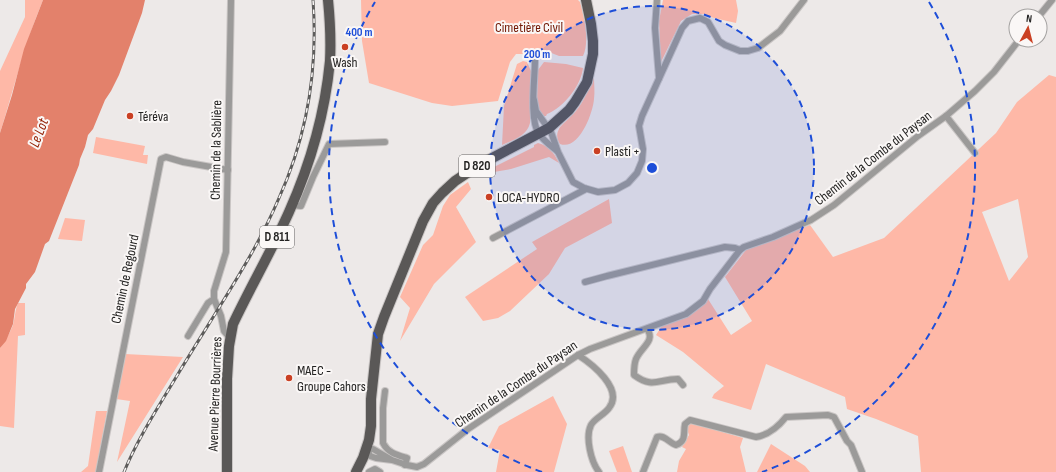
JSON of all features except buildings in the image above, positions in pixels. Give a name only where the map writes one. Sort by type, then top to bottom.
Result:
[{"type":"main road","name":"Avenue Pierre Bourrières","points":[[227,472],[227,379],[230,338],[233,324],[292,205],[305,172],[321,118],[330,60],[328,0]]},
{"type":"main road","name":"D 820","points":[[361,472],[370,452],[377,425],[374,380],[378,334],[423,221],[433,203],[455,181],[479,165],[549,128],[569,110],[581,94],[587,82],[591,67],[593,41],[586,0]]},
{"type":"main road","name":"D 820","points":[[356,472],[370,452]]},
{"type":"street","name":"Chemin de la Sablière","points":[[188,336],[208,303],[214,299],[214,291],[226,252],[231,0]]},
{"type":"street","points":[[657,0],[655,28],[659,79]]},
{"type":"street","points":[[534,100],[536,111],[553,135],[558,152],[573,182],[586,189],[598,192],[615,190],[628,183],[637,173],[643,155],[639,126],[642,116],[682,28],[688,21],[700,18],[708,22],[719,41],[725,46],[748,52],[758,48],[780,31],[804,0]]},
{"type":"street","points":[[1046,8],[1052,0]]},
{"type":"street","name":"Chemin de la Combe du Paysan","points":[[370,452],[376,458],[392,460],[406,465],[416,467],[424,464],[468,429],[578,354],[686,314],[703,301],[710,289],[740,250],[744,247],[811,220],[834,205],[918,136],[946,116],[975,91],[994,72],[1013,48]]},
{"type":"street","points":[[535,60],[533,114],[536,128],[539,134],[558,152]]},
{"type":"street","points":[[946,116],[975,153]]},
{"type":"street","points":[[292,205],[301,206],[329,144],[386,142]]},
{"type":"street","name":"Chemin de Regourd","points":[[99,472],[161,160],[166,156],[183,162],[228,170]]},
{"type":"street","points":[[493,238],[586,189]]},
{"type":"street","points":[[585,282],[725,248],[735,248],[740,250]]},
{"type":"street","points":[[214,299],[221,316],[224,331],[230,338]]},
{"type":"street","points":[[221,316],[233,324]]},
{"type":"street","points":[[647,329],[650,333],[650,338],[636,358],[634,375],[652,383],[678,379],[683,385]]},
{"type":"street","points":[[578,354],[604,377],[612,394],[612,400],[609,408],[595,420],[589,431],[589,448],[599,472]]},
{"type":"street","points":[[385,391],[383,408],[383,443],[391,453],[407,458],[405,472]]},
{"type":"street","points":[[643,472],[657,437],[661,436],[672,444],[679,444],[684,437],[685,424],[690,420],[756,437],[765,436],[778,426],[786,417],[828,415],[834,417],[840,426],[847,441],[851,445],[862,472]]},
{"type":"street","points":[[369,472],[375,469],[380,472]]},
{"type":"green space","points":[[25,0],[43,0],[25,49],[0,133],[0,71],[25,17]]},
{"type":"green space","name":"Cimetière Civil","points":[[361,0],[578,0],[580,2],[586,29],[585,50],[583,56],[559,56],[544,50],[533,54],[516,54],[510,62],[498,101],[452,106],[432,103],[369,83],[362,41]]},
{"type":"green space","points":[[663,0],[736,0],[738,11],[736,23],[703,14],[692,14],[681,21],[661,62],[659,21]]},
{"type":"green space","points":[[523,61],[527,62],[531,71],[530,123],[523,134],[502,145],[504,106],[517,64]]},
{"type":"green space","points":[[544,62],[566,64],[583,68],[579,82],[570,96],[559,107],[546,116],[538,110],[537,101],[538,70]]},
{"type":"green space","points":[[1049,75],[1056,77],[1056,472],[921,472],[918,436],[847,409],[845,397],[766,364],[751,410],[712,398],[714,394],[724,386],[683,352],[656,335],[663,324],[689,314],[708,299],[731,335],[752,321],[725,277],[746,250],[810,225],[833,257],[884,238],[996,133],[1017,102]],"holes":[[[1018,199],[1028,257],[1009,281],[982,212]]]},
{"type":"green space","points":[[594,77],[593,105],[584,129],[579,137],[573,142],[567,145],[560,144],[557,136],[559,129],[579,107]]},
{"type":"green space","points":[[96,137],[145,146],[143,155],[148,155],[147,164],[93,153]]},
{"type":"green space","points":[[538,143],[551,150],[559,163],[549,157],[511,169],[494,172],[490,169],[534,147],[534,145]]},
{"type":"green space","points":[[468,182],[471,189],[456,207],[476,242],[434,284],[400,341],[410,308],[400,297],[423,245],[433,235],[443,206],[450,195]]},
{"type":"green space","points":[[609,199],[612,223],[565,248],[549,274],[510,311],[498,318],[483,321],[465,297],[537,249],[532,242]]},
{"type":"green space","points":[[65,218],[85,220],[82,241],[58,239]]},
{"type":"green space","points":[[18,303],[25,303],[25,335],[18,336],[14,428],[0,426],[0,348],[13,325]]},
{"type":"green space","points":[[125,354],[183,357],[117,462],[130,401],[116,399]]},
{"type":"green space","points":[[553,396],[567,424],[554,472],[496,472],[500,450],[488,448],[499,426]]},
{"type":"green space","points":[[96,411],[107,411],[96,472],[81,472],[88,466]]},
{"type":"green space","points":[[692,423],[743,438],[740,447],[746,472],[677,472],[679,461],[686,449],[682,447],[689,435],[687,429],[688,425]]},
{"type":"green space","points":[[771,444],[805,466],[810,472],[757,472]]},
{"type":"green space","points":[[623,446],[632,472],[617,472],[609,451]]},
{"type":"water","name":"Le Lot","points":[[43,0],[145,0],[142,13],[119,75],[105,100],[93,129],[88,135],[79,165],[49,241],[45,244],[35,272],[26,284],[26,288],[15,309],[13,324],[6,341],[0,348],[0,133],[24,49]]},
{"type":"railway","points":[[124,472],[149,422],[245,265],[269,221],[289,174],[303,126],[312,76],[314,51],[313,0]]},
{"type":"place","name":"Wash","points":[[345,47]]},
{"type":"place","name":"Téréva","points":[[130,116]]},
{"type":"place","name":"Plasti +","points":[[597,151]]},
{"type":"place","name":"LOCA-HYDRO","points":[[489,197]]},
{"type":"place","name":"MAEC - Groupe Cahors","points":[[289,378]]}]
